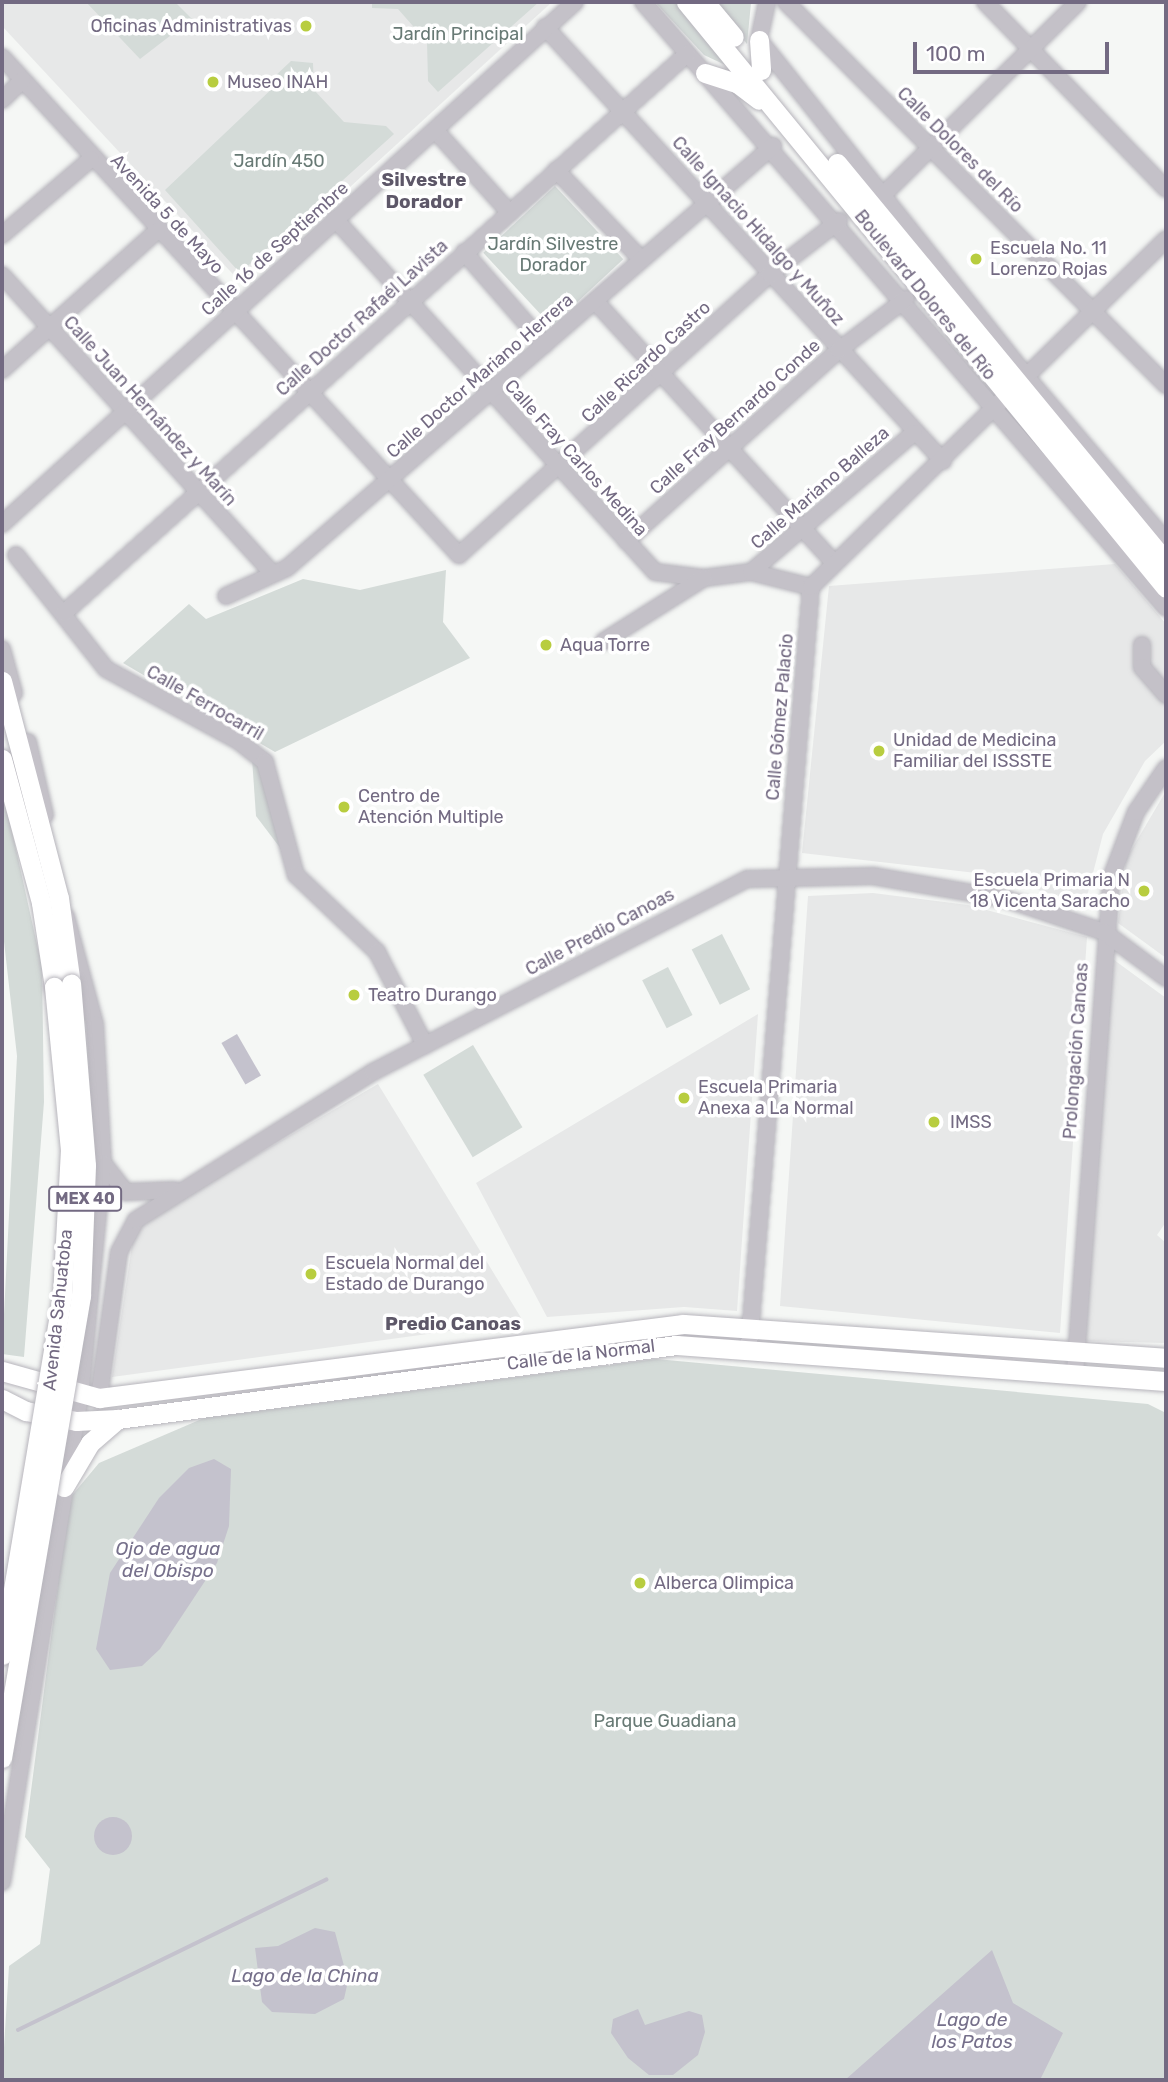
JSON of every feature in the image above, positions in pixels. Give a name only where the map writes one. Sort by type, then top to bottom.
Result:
[{"type":"main road","name":"Boulevard Dolores del Río","points":[[686,2],[1013,394],[1166,562]]},
{"type":"main road","name":"Boulevard Dolores del Río","points":[[705,2],[761,69],[1166,588]]},
{"type":"main road","points":[[759,40],[761,69]]},
{"type":"main road","points":[[705,73],[738,84],[781,113]]},
{"type":"main road","name":"MEX 40","points":[[2,681],[59,898],[63,985]]},
{"type":"main road","name":"Avenida Sahuatoba","points":[[2,759],[63,985],[86,1165],[80,1296],[2,1758]]},
{"type":"main road","name":"Avenida Sahuatoba","points":[[2,1654],[62,1297],[70,1150],[63,985]]},
{"type":"main road","name":"Calle de la Normal","points":[[2,1371],[99,1396],[652,1326],[750,1325],[1166,1359]]},
{"type":"main road","name":"Calle de la Normal","points":[[2,1399],[76,1421],[118,1419],[622,1348],[749,1346],[1166,1381]]},
{"type":"main road","points":[[64,1487],[90,1443],[118,1419],[99,1396]]},
{"type":"street","name":"Calle 16 de Septiembre","points":[[2,524],[575,2]]},
{"type":"street","points":[[643,2],[906,299],[1013,394],[1166,541]]},
{"type":"street","points":[[767,2],[759,40],[884,194],[1013,394],[1166,608]]},
{"type":"street","name":"Calle Dolores del Río","points":[[786,2],[1166,385]]},
{"type":"street","points":[[985,2],[1166,189]]},
{"type":"street","points":[[884,194],[1078,2]]},
{"type":"street","name":"Calle Ignacio Hidalgo y Muñoz","points":[[545,27],[914,433],[943,461]]},
{"type":"street","name":"Calle Doctor Rafaél Lavista","points":[[64,613],[556,170],[620,109],[687,54]]},
{"type":"street","name":"Avenida 5 de Mayo","points":[[2,57],[233,314],[451,546]]},
{"type":"street","points":[[2,100],[22,81]]},
{"type":"street","points":[[435,131],[509,212]]},
{"type":"street","name":"Calle Doctor Mariano Herrera","points":[[226,596],[271,572],[287,568],[545,345],[705,201],[773,146]]},
{"type":"street","points":[[2,235],[91,159]]},
{"type":"street","points":[[556,170],[641,260]]},
{"type":"street","name":"Calle Fray Carlos Medina","points":[[335,219],[655,572],[704,578],[751,572],[811,587]]},
{"type":"street","name":"Calle Ricardo Castro","points":[[451,546],[459,555],[559,469],[770,274],[839,222]]},
{"type":"street","points":[[2,370],[157,231]]},
{"type":"street","points":[[811,587],[1095,314],[1166,240]]},
{"type":"street","points":[[464,252],[545,345]]},
{"type":"street","name":"Calle Juan Hernández y Marín","points":[[2,275],[271,572]]},
{"type":"street","name":"Calle Fray Bernardo Conde","points":[[626,541],[839,349],[906,299]]},
{"type":"street","points":[[595,301],[727,450],[834,563]]},
{"type":"street","name":"Calle Mariano Balleza","points":[[751,572],[914,433]]},
{"type":"street","name":"Calle Ferrocarril","points":[[16,555],[106,668],[237,740],[265,762],[296,875],[377,952],[425,1045]]},
{"type":"street","points":[[604,641],[704,578]]},
{"type":"street","name":"Calle Gómez Palacio","points":[[749,1346],[785,874],[811,587]]},
{"type":"street","points":[[1143,645],[1142,667],[1166,695]]},
{"type":"street","points":[[2,649],[41,790],[59,898],[79,947],[94,1024],[103,1163],[99,1396],[76,1421],[2,1882]]},
{"type":"street","name":"Prolongación Canoas","points":[[1074,1373],[1104,932],[1119,849],[1166,768]]},
{"type":"street","name":"Calle Predio Canoas","points":[[99,1396],[123,1237],[176,1189],[425,1045],[747,879],[785,874],[933,884],[1006,900],[1104,932],[1166,978]]},
{"type":"street","points":[[103,1163],[125,1192],[176,1189]]},
{"type":"shaded area","points":[[2,2],[552,2],[243,285],[2,26]]},
{"type":"shaded area","points":[[1115,564],[1166,624],[1166,741],[1145,761],[1103,834],[1085,904],[985,874],[802,853],[829,586]]},
{"type":"shaded area","name":"Escuela Primaria N 18 Vicenta Saracho","points":[[1166,791],[1166,958],[1118,923],[1126,859]]},
{"type":"shaded area","name":"IMSS","points":[[873,893],[968,905],[1087,937],[1060,1333],[780,1306],[808,896]]},
{"type":"shaded area","points":[[1110,957],[1166,998],[1166,1222],[1157,1235],[1166,1243],[1166,1343],[1084,1341]]},
{"type":"shaded area","name":"Escuela Primaria Anexa a La Normal","points":[[758,1014],[737,1311],[684,1307],[547,1317],[476,1183]]},
{"type":"shaded area","name":"Escuela Normal del Estado de Durango","points":[[378,1084],[523,1321],[112,1377],[135,1226]]},
{"type":"green space","points":[[86,2],[175,2],[192,19],[140,59]]},
{"type":"green space","name":"Jardín Principal","points":[[372,2],[539,2],[438,92],[428,81],[427,42],[398,9],[372,8]]},
{"type":"green space","points":[[655,2],[676,2],[734,69],[704,55]]},
{"type":"green space","points":[[713,2],[751,3],[747,44]]},
{"type":"green space","name":"Jardín 450","points":[[291,61],[313,63],[314,90],[344,122],[386,126],[394,134],[240,273],[165,190],[278,83],[273,78]]},
{"type":"green space","name":"Jardín Silvestre Dorador","points":[[555,186],[623,259],[552,326],[483,253]]},
{"type":"green space","points":[[446,570],[443,622],[470,658],[275,752],[123,663],[189,604],[206,619],[303,579],[360,590]]},
{"type":"green space","points":[[252,758],[271,784],[281,849],[256,816]]},
{"type":"green space","points":[[2,786],[42,967],[44,1102],[24,1357],[2,1354],[17,1056],[2,924]]},
{"type":"green space","points":[[722,934],[750,989],[720,1005],[692,949]]},
{"type":"green space","points":[[668,967],[693,1015],[667,1028],[642,980]]},
{"type":"green space","points":[[473,1045],[522,1127],[473,1157],[423,1075]]},
{"type":"green space","name":"Parque Guadiana","points":[[656,1359],[1148,1404],[1166,1413],[1166,2080],[2,2080],[9,1966],[40,1944],[50,1869],[25,1837],[69,1499],[99,1463],[204,1418]]},
{"type":"water","points":[[237,1034],[261,1076],[245,1085],[221,1043]]},
{"type":"water","name":"Ojo de agua del Obispo","points":[[214,1459],[231,1469],[229,1526],[217,1563],[160,1649],[142,1666],[110,1670],[96,1649],[110,1573],[159,1498],[189,1468]]},
{"type":"water","points":[[113,1817],[127,1822],[132,1836],[127,1850],[113,1855],[99,1850],[94,1836],[99,1822]]},
{"type":"water","name":"Lago de la China","points":[[315,1928],[335,1932],[348,1981],[344,1999],[315,2014],[272,2012],[262,2002],[255,1948],[278,1946]]},
{"type":"water","name":"Lago de los Patos","points":[[992,1950],[1013,2003],[1063,2033],[1040,2080],[845,2080]]},
{"type":"water","points":[[638,2009],[645,2025],[689,2011],[702,2015],[705,2032],[698,2055],[673,2075],[649,2075],[628,2058],[611,2033],[613,2019]]},
{"type":"waterway","points":[[18,2030],[326,1880]]},
{"type":"place","name":"Oficinas Administrativas","points":[[306,26]]},
{"type":"place","name":"Museo INAH","points":[[213,82]]},
{"type":"place","name":"Escuela No. 11 Lorenzo Rojas","points":[[976,259]]},
{"type":"place","name":"Aqua Torre","points":[[546,645]]},
{"type":"place","name":"Unidad de Medicina Familiar del ISSSTE","points":[[879,751]]},
{"type":"place","name":"Centro de Atención Multiple","points":[[344,807]]},
{"type":"place","name":"Escuela Primaria N 18 Vicenta Saracho","points":[[1144,891]]},
{"type":"place","name":"Teatro Durango","points":[[354,995]]},
{"type":"place","name":"Escuela Primaria Anexa a La Normal","points":[[684,1098]]},
{"type":"place","name":"IMSS","points":[[934,1122]]},
{"type":"place","name":"Escuela Normal del Estado de Durango","points":[[311,1274]]},
{"type":"place","name":"Alberca Olimpica","points":[[640,1583]]},
{"type":"district","name":"Silvestre Dorador","points":[[424,191]]},
{"type":"district","name":"Predio Canoas","points":[[453,1324]]}]
